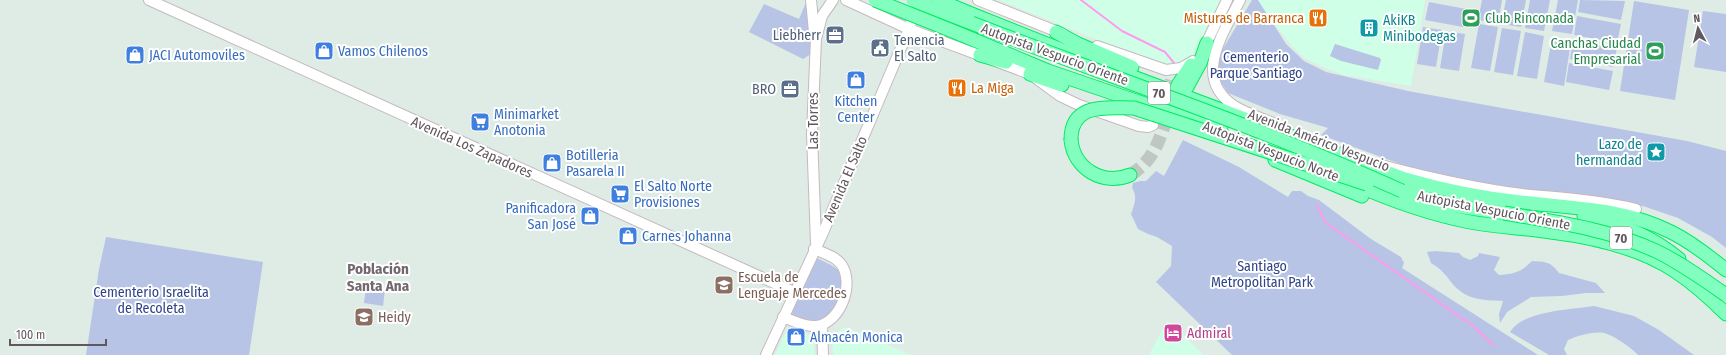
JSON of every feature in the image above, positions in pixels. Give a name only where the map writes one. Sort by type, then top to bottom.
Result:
[{"type":"highway","name":"Autopista Vespucio Norte","points":[[875,0],[1035,66],[1209,126],[1282,153],[1390,199],[1469,222],[1586,238],[1642,255],[1675,271],[1704,293],[1726,314]]},
{"type":"highway","name":"Autopista Vespucio Oriente","points":[[913,0],[1232,120],[1402,191],[1450,205],[1578,226],[1621,238],[1672,260],[1726,295]]},
{"type":"highway","name":"Autopista Vespucio Norte","points":[[938,0],[1072,54],[1405,179],[1463,194],[1523,203],[1609,211],[1635,218],[1671,232],[1726,269]]},
{"type":"highway","points":[[1056,32],[1078,44],[1154,76],[1201,102]]},
{"type":"highway","points":[[1179,84],[1200,63],[1212,46]]},
{"type":"highway","points":[[980,55],[1098,88]]},
{"type":"highway","points":[[1179,84],[1196,59]]},
{"type":"highway","points":[[1030,74],[1248,144],[1360,182],[1402,191]]},
{"type":"highway","points":[[1130,175],[1121,178],[1109,178],[1090,172],[1076,159],[1071,140],[1074,124],[1080,116],[1088,111],[1100,108],[1134,108]]},
{"type":"highway","points":[[1236,144],[1376,200],[1416,213],[1469,222]]},
{"type":"highway","name":"Autopista Vespucio Oriente","points":[[1523,203],[1602,219],[1638,233],[1673,254],[1726,302]]},
{"type":"highway","points":[[1636,209],[1680,230],[1726,260]]},
{"type":"highway","points":[[1636,209],[1700,246],[1726,269]]},
{"type":"main road","name":"Avenida Los Zapadores","points":[[149,0],[794,292]]},
{"type":"main road","points":[[811,0],[816,39]]},
{"type":"main road","name":"Las Torres","points":[[815,247],[812,134],[816,39],[822,16],[833,0]]},
{"type":"main road","name":"Avenida El Salto","points":[[766,355],[815,247],[822,235],[909,29],[918,0]]},
{"type":"main road","points":[[944,43],[940,28],[940,21],[947,7],[954,0]]},
{"type":"main road","points":[[978,0],[1056,32],[1163,70],[1179,84]]},
{"type":"main road","points":[[1212,46],[1227,0]]},
{"type":"main road","points":[[1163,70],[1181,68],[1196,59],[1212,46],[1240,0]]},
{"type":"main road","points":[[850,1],[909,29],[1030,74],[1055,92],[1079,104],[1139,126],[1148,127],[1153,125]]},
{"type":"main road","name":"Avenida Américo Vespucio","points":[[1212,46],[1214,76],[1220,92],[1230,103],[1242,110],[1336,149],[1372,162],[1467,186],[1524,194],[1593,200],[1636,209]]},
{"type":"main road","points":[[783,317],[806,325],[822,324],[833,319],[841,307],[845,294],[845,273],[840,262],[815,247]]},
{"type":"main road","points":[[822,324],[823,355]]},
{"type":"shaded area","points":[[999,0],[1221,0],[1192,57],[1175,67],[1157,64]]},
{"type":"shaded area","points":[[1255,0],[1425,0],[1411,86],[1344,75],[1304,58],[1291,45]]},
{"type":"shaded area","points":[[1166,322],[1169,322],[1204,355],[1149,355]]},
{"type":"shaded area","points":[[843,328],[849,328],[911,355],[833,355],[832,336]]},
{"type":"shaded area","points":[[787,329],[812,335],[815,355],[775,355]]},
{"type":"green space","points":[[807,0],[811,54],[803,59],[749,32],[764,4],[799,19]]},
{"type":"green space","name":"Cementerio Parque Santiago","points":[[1252,0],[1258,0],[1286,44],[1304,61],[1326,72],[1408,91],[1687,141],[1726,151],[1726,248],[1712,237],[1678,218],[1643,206],[1603,199],[1534,193],[1425,173],[1321,135],[1328,128],[1280,114],[1228,93],[1221,82],[1217,66],[1221,52]]},
{"type":"green space","points":[[1482,0],[1502,0],[1498,23],[1478,20]]},
{"type":"green space","points":[[1506,0],[1526,0],[1521,27],[1501,24]]},
{"type":"green space","points":[[1530,0],[1550,0],[1544,31],[1525,28]]},
{"type":"green space","points":[[1558,0],[1578,0],[1572,34],[1552,31]]},
{"type":"green space","points":[[1580,0],[1625,1],[1621,20],[1578,12]]},
{"type":"green space","name":"Canchas Ciudad Empresarial","points":[[1634,1],[1689,10],[1675,100],[1620,91]]},
{"type":"green space","points":[[1429,2],[1466,9],[1463,27],[1425,20]]},
{"type":"green space","points":[[1703,11],[1726,14],[1726,72],[1694,67]]},
{"type":"green space","points":[[1577,16],[1621,24],[1617,43],[1574,35]]},
{"type":"green space","points":[[1479,24],[1498,27],[1490,71],[1471,68]]},
{"type":"green space","points":[[1423,27],[1442,30],[1436,67],[1417,64]]},
{"type":"green space","points":[[1502,28],[1521,31],[1513,75],[1494,72]]},
{"type":"green space","points":[[1446,31],[1465,34],[1459,71],[1440,68]]},
{"type":"green space","points":[[1525,32],[1544,36],[1537,79],[1517,76]]},
{"type":"green space","points":[[1552,39],[1571,42],[1564,86],[1544,82]]},
{"type":"green space","points":[[1573,40],[1617,48],[1613,67],[1570,59]]},
{"type":"green space","points":[[1335,44],[1380,58],[1381,60],[1378,70],[1341,61],[1330,56]]},
{"type":"green space","points":[[1569,63],[1613,71],[1609,90],[1566,82]]},
{"type":"green space","name":"Santiago Metropolitan Park","points":[[1183,140],[1239,167],[1288,197],[1292,191],[1301,191],[1308,196],[1319,200],[1371,239],[1401,257],[1404,263],[1402,268],[1538,355],[1232,355],[1156,282],[1171,266],[1172,246],[1157,237],[1138,229],[1131,214],[1135,198],[1132,188],[1133,183],[1146,181],[1156,171],[1164,176]]},
{"type":"green space","name":"Cementerio Israelita de Recoleta","points":[[106,237],[263,262],[249,355],[86,355],[99,269]]},
{"type":"green space","points":[[1435,251],[1459,253],[1463,257],[1470,260],[1478,256],[1479,253],[1500,257],[1494,270],[1499,275],[1517,272],[1532,261],[1544,262],[1553,266],[1559,273],[1596,283],[1605,293],[1531,297],[1507,312],[1500,323],[1499,314],[1503,301],[1474,298],[1456,288],[1442,271],[1431,263],[1427,252]]},
{"type":"green space","points":[[815,257],[837,269],[842,277],[843,288],[840,299],[834,309],[826,317],[816,322],[804,322],[791,315]]},
{"type":"green space","points":[[366,288],[385,290],[383,306],[364,303]]},
{"type":"green space","points":[[1594,306],[1634,316],[1659,330],[1694,355],[1638,355],[1608,334],[1595,333],[1585,334],[1568,340],[1564,349],[1567,355],[1549,355],[1510,332],[1526,319],[1537,315]]},
{"type":"waterway","points":[[1081,0],[1122,31],[1165,52],[1174,63]]},
{"type":"waterway","points":[[1317,206],[1326,223],[1473,326],[1494,346]]},
{"type":"tunnel","points":[[1165,96],[1170,80]]},
{"type":"tunnel","points":[[1130,175],[1139,169],[1152,154],[1160,137],[1170,108]]},
{"type":"place","name":"Misturas de Barranca","points":[[1318,18]]},
{"type":"place","name":"Club Rinconada","points":[[1471,18]]},
{"type":"place","name":"AkiKB Minibodegas","points":[[1369,28]]},
{"type":"place","name":"Liebherr","points":[[835,35]]},
{"type":"place","name":"Tenencia El Salto","points":[[880,48]]},
{"type":"place","name":"Vamos Chilenos","points":[[324,51]]},
{"type":"place","name":"Canchas Ciudad Empresarial","points":[[1655,51]]},
{"type":"place","name":"JACI Automoviles","points":[[135,55]]},
{"type":"place","name":"Kitchen Center","points":[[856,80]]},
{"type":"place","name":"La Miga","points":[[957,88]]},
{"type":"place","name":"BRO","points":[[790,89]]},
{"type":"place","name":"Minimarket Anotonia","points":[[480,122]]},
{"type":"place","name":"Lazo de hermandad","points":[[1656,152]]},
{"type":"place","name":"Botilleria Pasarela II","points":[[552,163]]},
{"type":"place","name":"El Salto Norte Provisiones","points":[[620,194]]},
{"type":"place","name":"Panificadora San José","points":[[590,216]]},
{"type":"place","name":"Carnes Johanna","points":[[628,236]]},
{"type":"place","name":"Escuela de Lenguaje Mercedes","points":[[724,285]]},
{"type":"place","name":"Heidy","points":[[364,317]]},
{"type":"place","name":"Admiral","points":[[1173,333]]},
{"type":"place","name":"Almacén Monica","points":[[796,337]]},
{"type":"district","name":"Población Santa Ana","points":[[378,278]]}]
